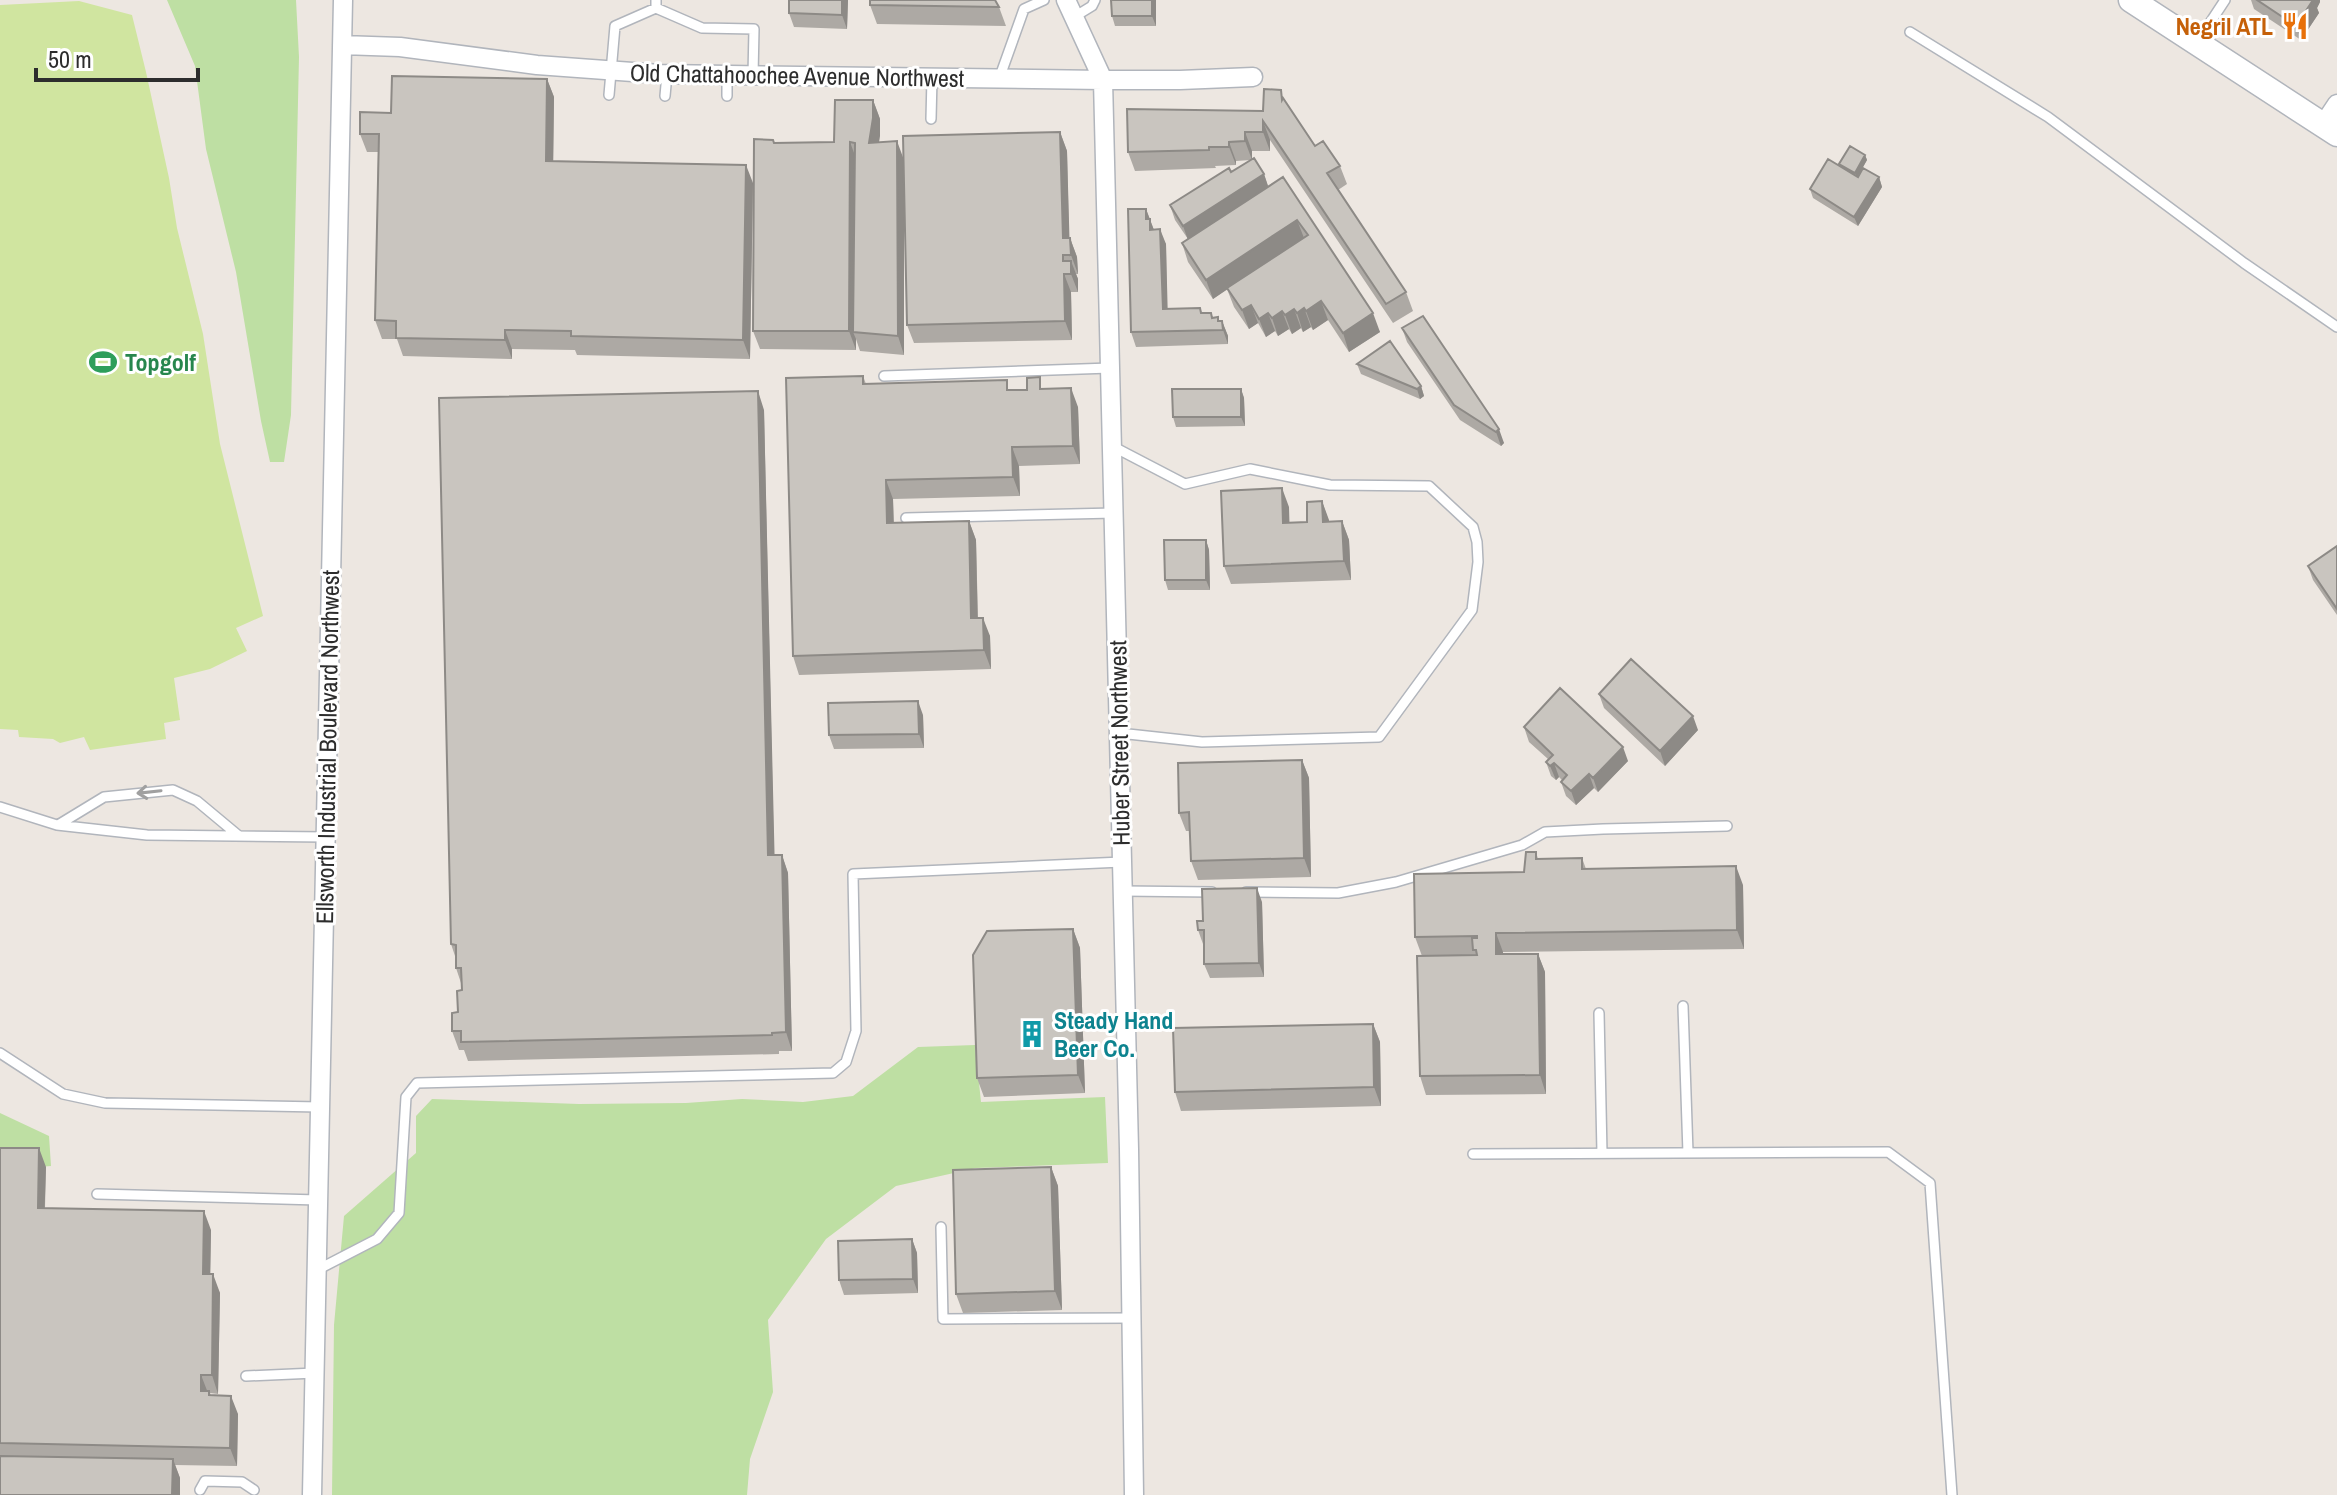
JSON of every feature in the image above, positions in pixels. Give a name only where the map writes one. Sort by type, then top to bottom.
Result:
[{"type":"street","name":"Ellsworth Industrial Boulevard Northwest","points":[[312,1495],[343,0]]},
{"type":"street","points":[[2131,0],[2330,129],[2337,104]]},
{"type":"street","name":"Huber Street Northwest","points":[[1070,9],[1103,80],[1134,1495]]},
{"type":"street","name":"Old Chattahoochee Avenue Northwest","points":[[342,45],[400,47],[537,65],[667,74],[1103,80],[1253,77]]},
{"type":"lane","points":[[999,79],[1024,9],[1044,0]]},
{"type":"lane","points":[[1070,9],[1092,6],[1095,0]]},
{"type":"lane","points":[[2198,41],[2225,0]]},
{"type":"lane","points":[[609,95],[615,26],[656,4],[702,28],[754,29],[753,75]]},
{"type":"lane","points":[[1910,32],[2048,117],[2244,263],[2337,327]]},
{"type":"lane","points":[[665,96],[667,74]]},
{"type":"lane","points":[[727,75],[727,96]]},
{"type":"lane","points":[[931,119],[932,78]]},
{"type":"lane","points":[[884,376],[1110,368]]},
{"type":"lane","points":[[1112,446],[1185,484],[1250,469],[1330,485],[1429,486],[1473,527],[1478,562],[1472,610],[1379,737],[1202,742],[1119,733]]},
{"type":"lane","points":[[906,518],[1114,513]]},
{"type":"lane","points":[[57,825],[104,797],[173,790],[197,801],[239,836]]},
{"type":"lane","points":[[0,807],[57,825],[147,835],[326,837]]},
{"type":"lane","points":[[1123,891],[1338,893],[1396,882],[1522,845],[1545,832],[1727,826]]},
{"type":"lane","points":[[317,1270],[377,1239],[399,1213],[406,1097],[417,1083],[833,1073],[846,1062],[856,1031],[853,874],[1122,862]]},
{"type":"lane","points":[[1683,1006],[1688,1153]]},
{"type":"lane","points":[[1599,1013],[1602,1153]]},
{"type":"lane","points":[[0,1053],[63,1094],[105,1103],[320,1107]]},
{"type":"lane","points":[[1473,1154],[1888,1152],[1930,1183],[1952,1495]]},
{"type":"lane","points":[[97,1194],[318,1200]]},
{"type":"lane","points":[[941,1227],[943,1319],[1132,1318]]},
{"type":"lane","points":[[246,1376],[315,1373]]},
{"type":"lane","points":[[200,1490],[205,1481],[242,1482],[254,1490]]},
{"type":"green space","points":[[167,0],[296,0],[299,57],[291,415],[284,462],[270,462],[236,272],[206,149],[195,66]]},
{"type":"green space","name":"Topgolf","points":[[79,1],[132,15],[203,334],[220,444],[263,616],[236,628],[247,651],[210,669],[174,678],[180,720],[164,723],[166,739],[90,750],[84,737],[60,743],[53,739],[19,737],[18,730],[0,729],[0,5]]},
{"type":"green space","points":[[975,1045],[981,1102],[1105,1097],[1108,1163],[976,1168],[896,1186],[826,1239],[768,1320],[773,1392],[750,1459],[747,1495],[332,1495],[334,1325],[344,1216],[416,1153],[416,1116],[432,1099],[579,1104],[742,1099],[803,1102],[853,1096],[918,1047]]},
{"type":"green space","points":[[0,1113],[49,1136],[51,1166],[0,1170]]},
{"type":"building","points":[[789,0],[842,0],[842,15],[789,13]]},
{"type":"building","points":[[870,0],[995,0],[999,7],[870,5]]},
{"type":"building","points":[[1111,0],[1152,0],[1152,16],[1112,16]]},
{"type":"building","points":[[2257,0],[2313,0],[2296,26]]},
{"type":"building","points":[[392,76],[547,79],[546,161],[746,165],[743,340],[571,336],[571,331],[505,330],[505,340],[396,338],[396,321],[375,320],[379,134],[360,134],[360,112],[391,113]]},
{"type":"building","points":[[1264,89],[1281,90],[1282,100],[1315,146],[1323,141],[1340,166],[1327,173],[1406,292],[1386,304],[1263,121],[1263,132],[1245,132],[1245,141],[1229,142],[1229,147],[1128,152],[1127,109],[1263,111]]},
{"type":"building","points":[[835,100],[873,100],[869,143],[897,141],[898,336],[853,332],[855,143],[850,142],[849,331],[753,331],[754,139],[773,140],[774,143],[834,142]]},
{"type":"building","points":[[1060,132],[1063,238],[1070,238],[1071,255],[1063,255],[1063,261],[1071,261],[1071,274],[1064,274],[1065,321],[907,325],[903,136]]},
{"type":"building","points":[[1850,146],[1865,155],[1855,173],[1839,164]]},
{"type":"building","points":[[1254,158],[1264,174],[1183,226],[1170,205],[1229,168],[1231,172]]},
{"type":"building","points":[[1828,159],[1858,177],[1863,168],[1879,177],[1854,217],[1810,189]]},
{"type":"building","points":[[1283,177],[1373,313],[1343,333],[1321,301],[1306,311],[1304,308],[1297,313],[1294,309],[1285,315],[1282,311],[1272,318],[1268,313],[1259,319],[1251,305],[1242,310],[1227,288],[1308,235],[1297,220],[1206,280],[1182,243]]},
{"type":"building","points":[[1128,209],[1146,209],[1150,230],[1160,229],[1163,309],[1200,308],[1201,313],[1218,317],[1223,330],[1131,332]]},
{"type":"building","points":[[1423,316],[1499,429],[1496,432],[1454,405],[1402,328]]},
{"type":"building","points":[[1390,341],[1421,386],[1417,389],[1357,364]]},
{"type":"building","points":[[863,376],[863,384],[1007,380],[1007,390],[1027,390],[1027,378],[1040,377],[1040,389],[1071,388],[1073,446],[1012,447],[1013,477],[886,480],[887,523],[969,521],[971,618],[983,618],[984,650],[793,656],[786,378]]},
{"type":"building","points":[[1172,389],[1241,389],[1241,417],[1173,417]]},
{"type":"building","points":[[758,391],[768,855],[782,855],[786,1032],[772,1035],[461,1042],[461,1031],[452,1031],[452,1013],[458,1012],[457,991],[462,990],[461,968],[456,968],[456,945],[451,944],[439,398]]},
{"type":"building","points":[[1282,488],[1283,523],[1307,522],[1307,502],[1322,501],[1323,522],[1342,521],[1344,561],[1224,566],[1221,491]]},
{"type":"building","points":[[1164,540],[1206,540],[1206,580],[1165,580]]},
{"type":"building","points":[[2337,546],[2337,609],[2308,566]]},
{"type":"building","points":[[1631,659],[1693,716],[1660,751],[1599,694]]},
{"type":"building","points":[[1560,688],[1623,747],[1593,778],[1589,774],[1571,791],[1561,782],[1567,775],[1554,763],[1550,766],[1546,762],[1553,755],[1524,727]]},
{"type":"building","points":[[918,701],[919,734],[829,735],[828,703]]},
{"type":"building","points":[[1302,760],[1304,858],[1191,861],[1189,812],[1179,813],[1178,763]]},
{"type":"building","points":[[1526,852],[1536,852],[1536,859],[1582,858],[1582,869],[1736,866],[1737,930],[1496,933],[1496,954],[1538,954],[1540,1075],[1420,1076],[1417,956],[1477,955],[1473,950],[1472,938],[1477,936],[1415,937],[1414,874],[1524,872]]},
{"type":"building","points":[[1257,888],[1259,963],[1204,964],[1204,930],[1198,930],[1197,921],[1203,921],[1202,889]]},
{"type":"building","name":"Steady Hand Beer Co.","points":[[1073,929],[1078,1075],[977,1078],[973,955],[987,931]]},
{"type":"building","points":[[1373,1024],[1374,1087],[1175,1092],[1173,1028]]},
{"type":"building","points":[[0,1148],[39,1148],[38,1208],[204,1211],[203,1274],[213,1274],[212,1375],[201,1375],[201,1391],[209,1391],[209,1395],[231,1396],[230,1448],[0,1443]]},
{"type":"building","points":[[1051,1167],[1055,1291],[956,1294],[953,1170]]},
{"type":"building","points":[[912,1239],[913,1279],[839,1280],[838,1241]]},
{"type":"building","points":[[0,1456],[173,1459],[172,1495],[0,1495]]},
{"type":"place","name":"Negril ATL","points":[[2295,26]]},
{"type":"place","name":"Topgolf","points":[[103,362]]},
{"type":"place","name":"Steady Hand Beer Co.","points":[[1032,1034]]}]
